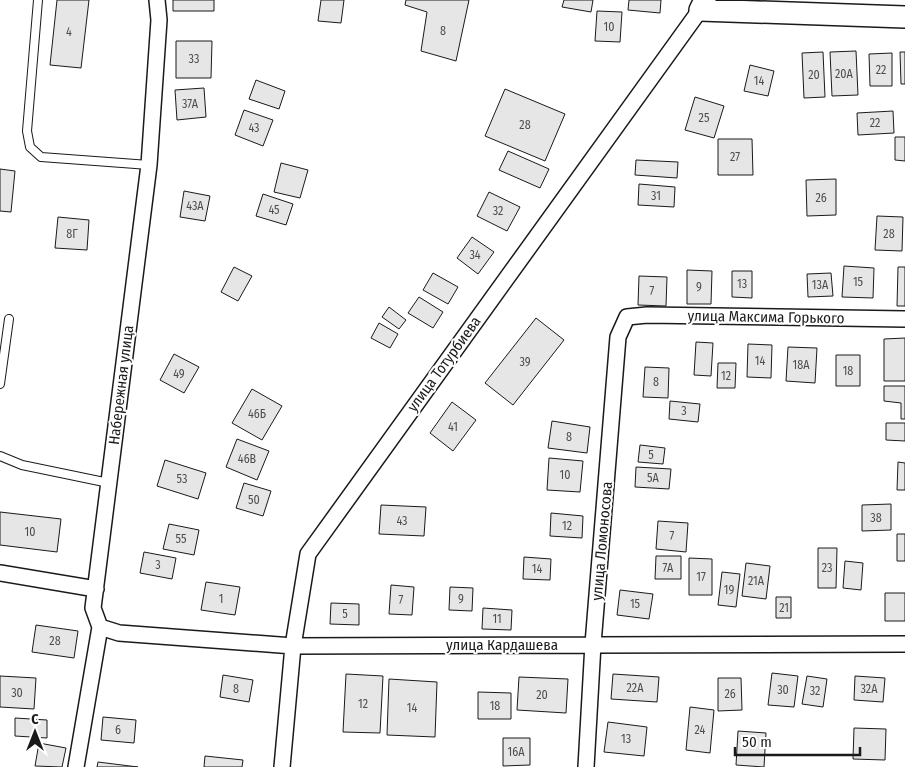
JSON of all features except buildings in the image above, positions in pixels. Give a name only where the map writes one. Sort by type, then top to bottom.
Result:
[{"type":"main road","points":[[703,5],[905,16]]},
{"type":"street","name":"Набережная улица","points":[[76,767],[100,627],[93,608],[150,165],[159,20],[158,0]]},
{"type":"street","name":"улица Тотурбиева","points":[[282,767],[293,646],[308,554],[703,5]]},
{"type":"street","name":"улица Максима Горького","points":[[627,317],[647,315],[905,320]]},
{"type":"street","name":"улица Ломоносова","points":[[586,767],[618,337],[627,317]]},
{"type":"street","points":[[0,574],[96,589]]},
{"type":"street","name":"улица Кардашева","points":[[100,627],[119,633],[293,646],[905,644]]},
{"type":"lane","points":[[38,0],[27,131],[30,147],[41,157],[150,165]]},
{"type":"lane","points":[[0,384],[9,319]]},
{"type":"lane","points":[[0,456],[22,465],[109,484]]}]
